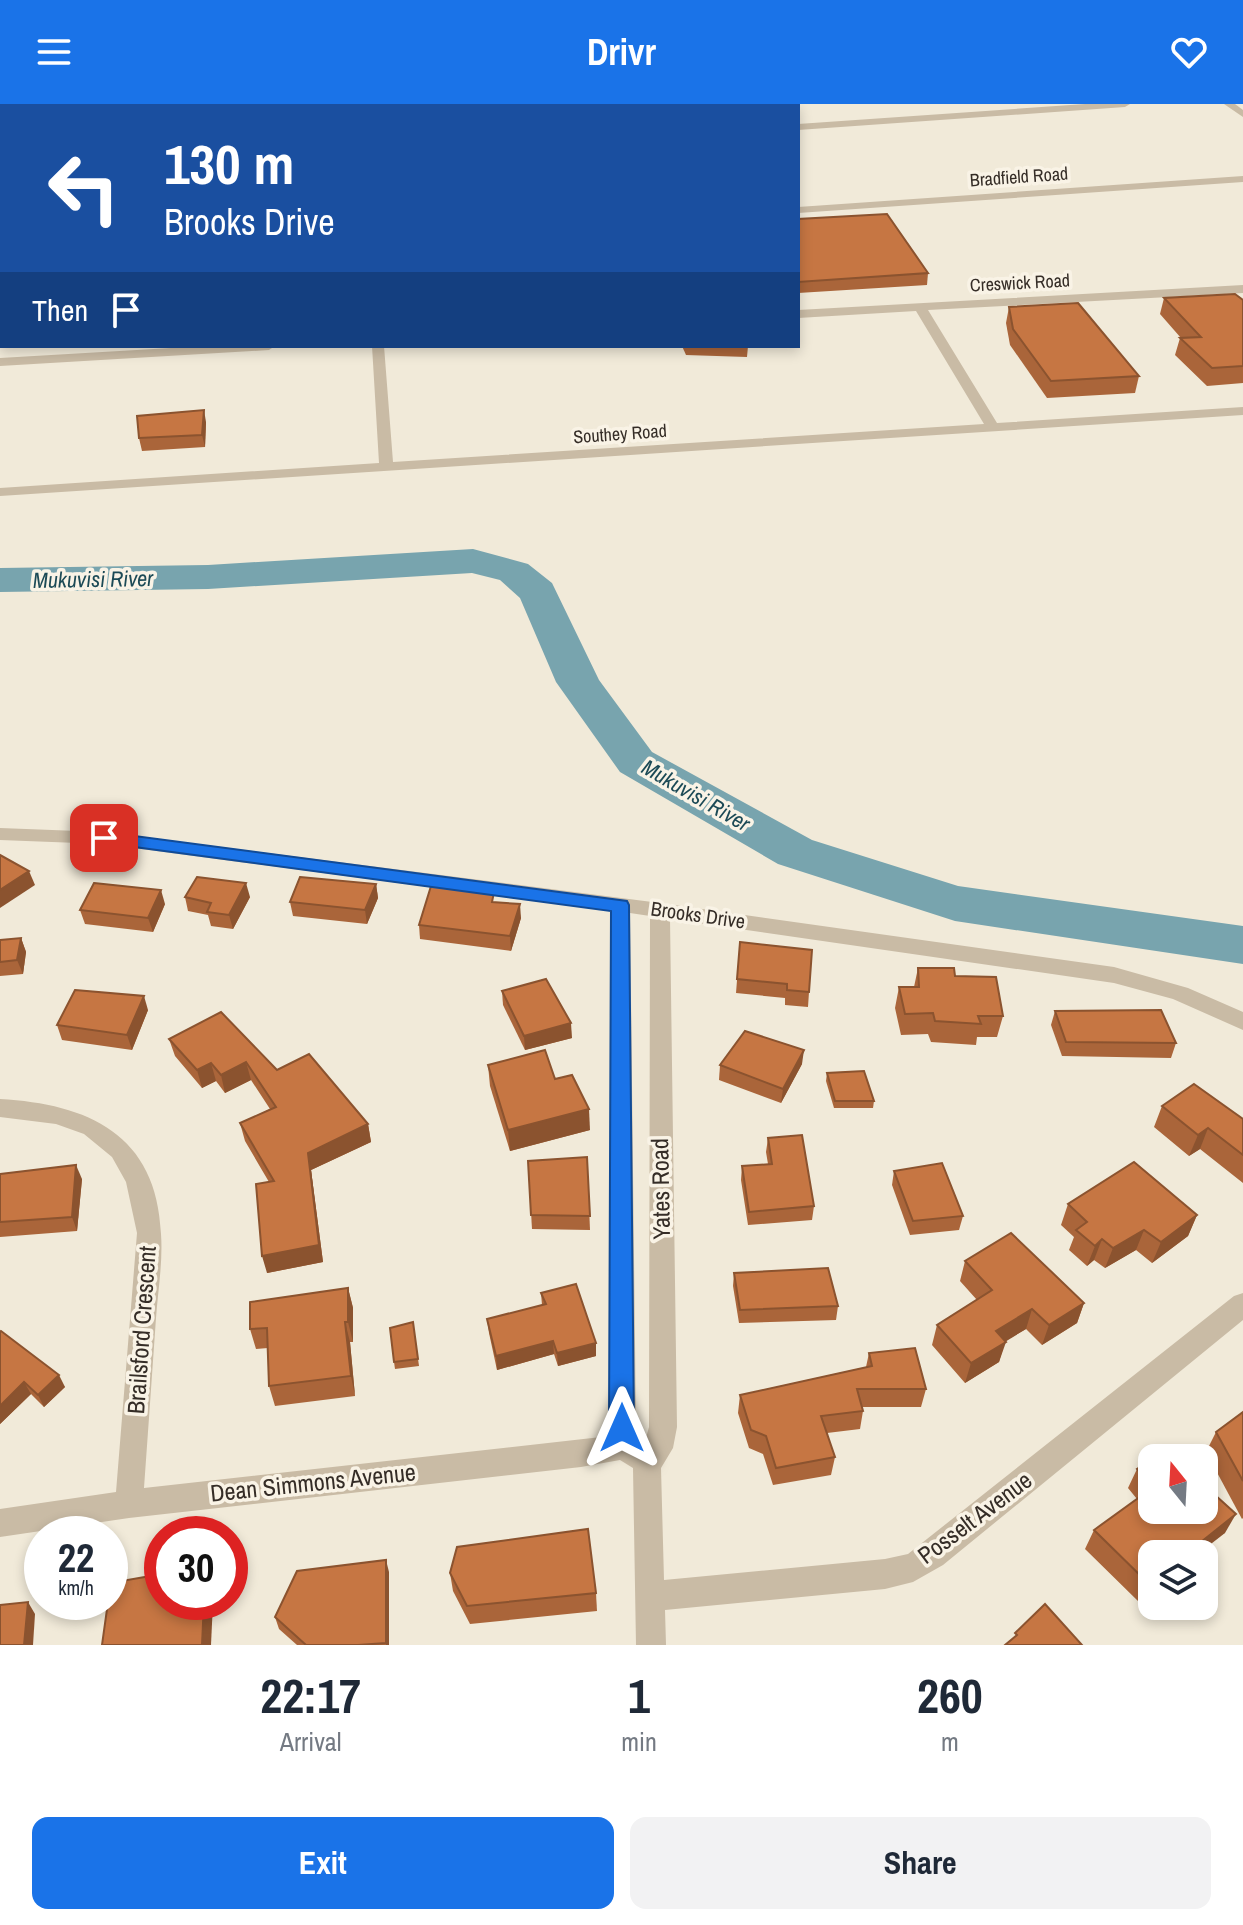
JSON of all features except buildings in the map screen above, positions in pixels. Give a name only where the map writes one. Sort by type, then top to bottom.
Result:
[{"type":"street","points":[[800,127],[1125,104]]},
{"type":"street","points":[[1229,104],[1243,114]]},
{"type":"street","name":"Bradfield Road","points":[[800,210],[1243,179]]},
{"type":"street","name":"Creswick Road","points":[[800,314],[1243,289]]},
{"type":"street","points":[[920,307],[993,428]]},
{"type":"street","points":[[0,362],[235,348]]},
{"type":"street","points":[[378,348],[386,467]]},
{"type":"street","name":"Southey Road","points":[[0,492],[1243,411]]},
{"type":"street","name":"Brooks Drive","points":[[0,834],[104,838],[660,910],[1114,975],[1178,990],[1243,1022]]},
{"type":"street","name":"Yates Road","points":[[620,905],[622,1428],[636,1455],[651,1596],[651,1645]]},
{"type":"street","name":"Yates Road","points":[[636,1455],[659,1448],[663,1427],[660,910]]},
{"type":"street","name":"Brailsford Crescent","points":[[0,1108],[54,1113],[80,1122],[111,1140],[131,1165],[141,1192],[149,1233],[129,1504]]},
{"type":"street","name":"Posselt Avenue","points":[[651,1596],[885,1574],[913,1567],[933,1555],[1243,1304]]},
{"type":"street","name":"Dean Simmons Avenue","points":[[0,1523],[129,1504],[636,1455]]},
{"type":"waterway","name":"Mukuvisi River","points":[[0,580],[208,577],[473,561],[514,572],[538,592],[578,682],[636,762],[795,852],[955,903],[1243,945]]},
{"type":"route","points":[[104,838],[620,905],[622,1428]]}]
